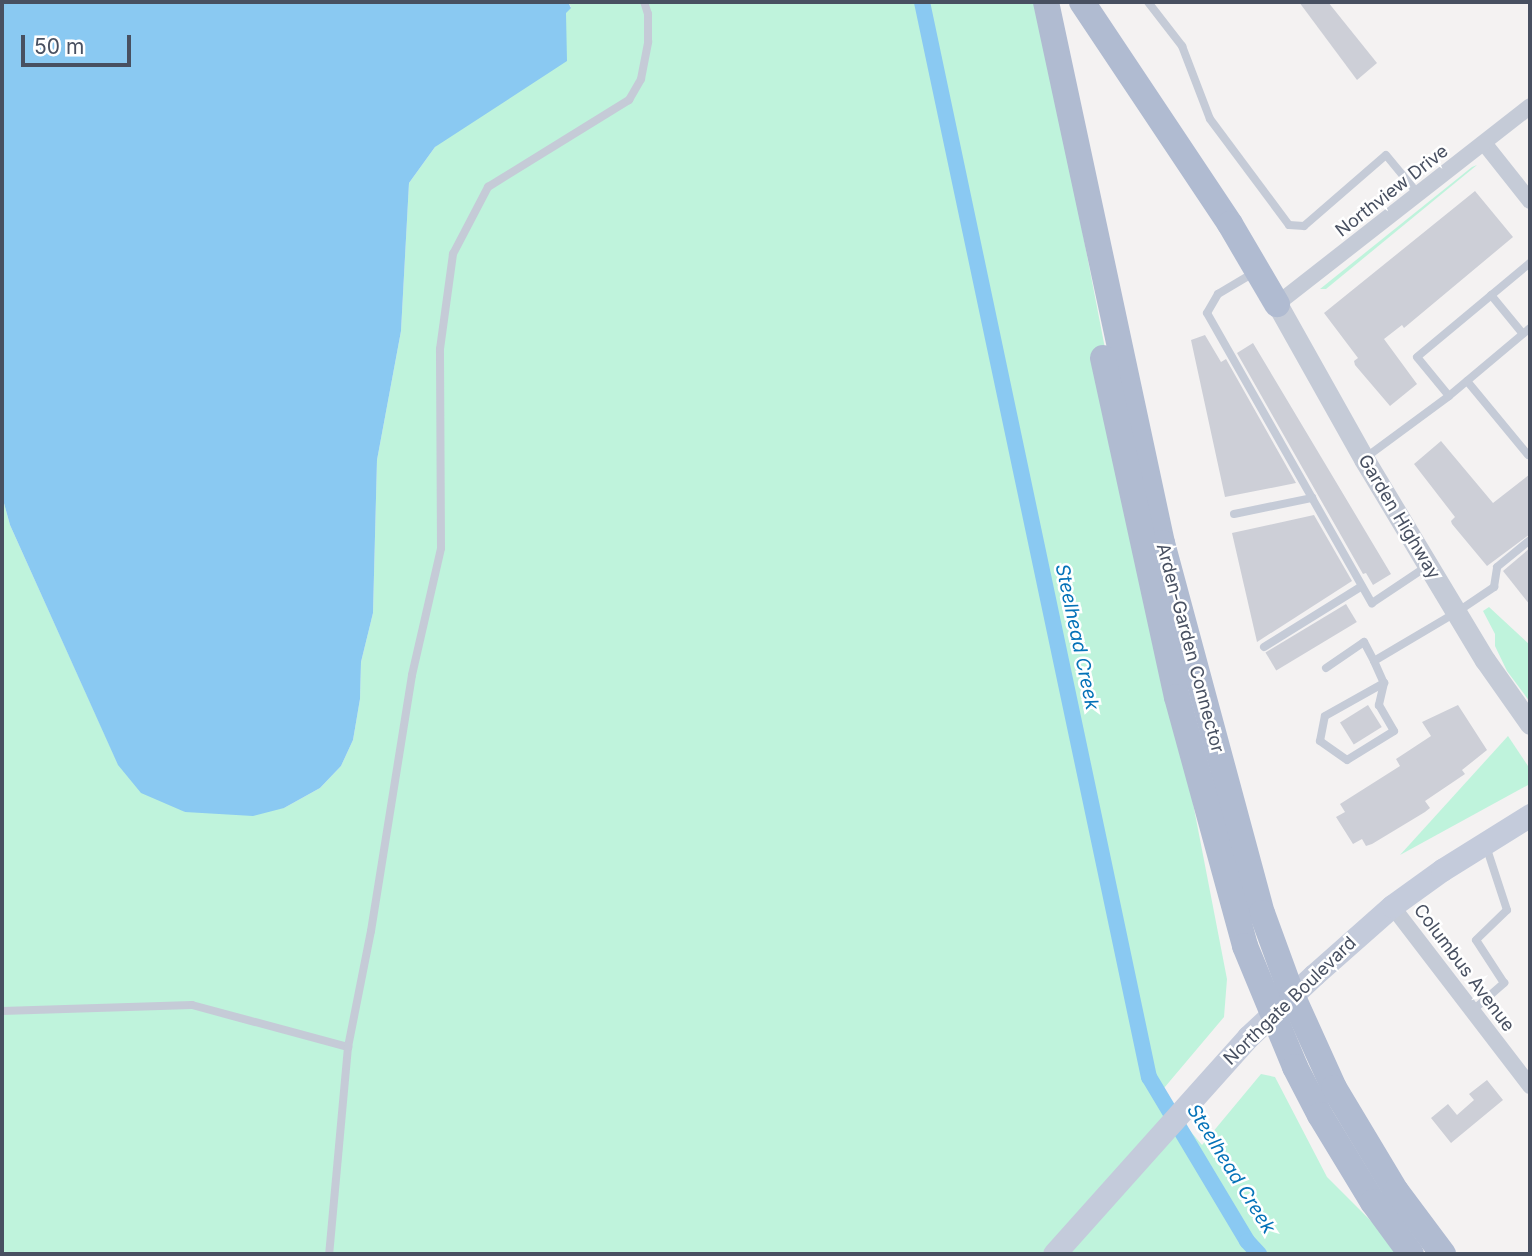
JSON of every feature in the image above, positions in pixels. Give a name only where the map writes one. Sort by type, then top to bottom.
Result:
[{"type":"main road","name":"Arden-Garden Connector","points":[[1031,2],[1111,396],[1177,697],[1235,914],[1272,1015],[1295,1067],[1336,1143],[1373,1202],[1411,1254]]},
{"type":"main road","name":"Arden-Garden Connector","points":[[1046,2],[1162,543],[1271,942],[1318,1056],[1351,1118],[1396,1191],[1443,1254]]},
{"type":"main road","points":[[1082,2],[1230,224],[1277,304]]},
{"type":"main road","name":"Northgate Boulevard","points":[[1054,1254],[1242,1045],[1292,995],[1392,906],[1530,815]]},
{"type":"street","name":"Northview Drive","points":[[1277,304],[1530,106]]},
{"type":"street","points":[[1484,143],[1530,201]]},
{"type":"street","name":"Garden Highway","points":[[1277,304],[1364,459],[1457,612],[1530,724]]},
{"type":"street","name":"Columbus Avenue","points":[[1392,906],[1530,1087]]},
{"type":"lane","points":[[329,1254],[348,1047],[371,931],[412,675],[442,548],[440,349],[453,254],[488,187],[629,100],[641,79],[648,42],[648,14],[643,2]]},
{"type":"lane","points":[[1148,2],[1182,46],[1210,119],[1289,225],[1304,226],[1386,155],[1419,195]]},
{"type":"lane","points":[[1448,396],[1417,357],[1530,263]]},
{"type":"lane","points":[[1257,271],[1218,294],[1207,313],[1372,603],[1428,565]]},
{"type":"lane","points":[[1364,459],[1448,396],[1527,331],[1491,295]]},
{"type":"lane","points":[[1467,381],[1528,455]]},
{"type":"lane","points":[[1234,514],[1312,498]]},
{"type":"lane","points":[[1374,661],[1494,587],[1497,567],[1530,540]]},
{"type":"lane","points":[[1264,647],[1362,586]]},
{"type":"lane","points":[[1326,668],[1364,642],[1384,683],[1380,705],[1394,732],[1347,760],[1320,741],[1325,716],[1384,683]]},
{"type":"lane","points":[[1471,1011],[1504,984],[1476,940],[1507,910],[1485,843]]},
{"type":"lane","points":[[2,1010],[192,1005],[348,1047]]},
{"type":"green space","points":[[568,2],[1038,2],[1227,979],[1224,1017],[1159,1094],[1202,1145],[1261,1074],[1275,1077],[1327,1177],[1404,1254],[2,1254],[2,496],[10,525],[118,764],[185,812],[284,808],[320,788],[341,766],[353,740],[360,699],[361,662],[373,613],[377,460],[401,331],[409,183],[435,147],[571,7]]},
{"type":"green space","points":[[1477,165],[1326,289],[1320,289],[1472,167]]},
{"type":"green space","points":[[1489,607],[1530,645],[1530,702],[1507,671],[1495,646],[1495,634],[1483,611]]},
{"type":"green space","points":[[1508,736],[1530,769],[1528,785],[1400,855]]},
{"type":"water","points":[[2,2],[568,2],[571,8],[566,13],[567,61],[435,147],[409,183],[401,331],[377,460],[373,613],[361,662],[360,699],[353,740],[341,766],[320,788],[284,808],[253,816],[185,812],[141,793],[118,765],[10,525],[2,496]]},
{"type":"building","points":[[1299,2],[1328,2],[1377,63],[1357,80]]},
{"type":"building","points":[[1475,191],[1513,237],[1404,328],[1402,325],[1384,339],[1417,384],[1390,406],[1355,365],[1354,361],[1358,358],[1324,313]]},
{"type":"building","points":[[1205,335],[1221,362],[1226,359],[1296,483],[1225,497],[1191,340]]},
{"type":"building","points":[[1253,343],[1391,574],[1373,585],[1366,573],[1363,574],[1237,353]]},
{"type":"building","points":[[1441,441],[1493,503],[1530,474],[1530,534],[1487,566],[1452,524],[1451,521],[1455,517],[1414,464]]},
{"type":"building","points":[[1314,515],[1352,581],[1257,642],[1232,533]]},
{"type":"building","points":[[1530,548],[1530,605],[1503,571]]},
{"type":"building","points":[[1346,604],[1357,622],[1276,670],[1265,652]]},
{"type":"building","points":[[1368,705],[1382,727],[1354,745],[1340,722]]},
{"type":"building","points":[[1458,705],[1487,750],[1462,770],[1465,774],[1425,801],[1430,808],[1425,812],[1372,844],[1366,846],[1362,839],[1353,844],[1336,817],[1345,812],[1340,804],[1400,766],[1396,759],[1431,736],[1422,722]]},
{"type":"building","points":[[1487,1080],[1503,1100],[1451,1143],[1431,1118],[1448,1104],[1457,1115],[1474,1100],[1469,1094]]},
{"type":"waterway","name":"Steelhead Creek","points":[[922,2],[1149,1077],[1247,1241],[1259,1254]]}]
